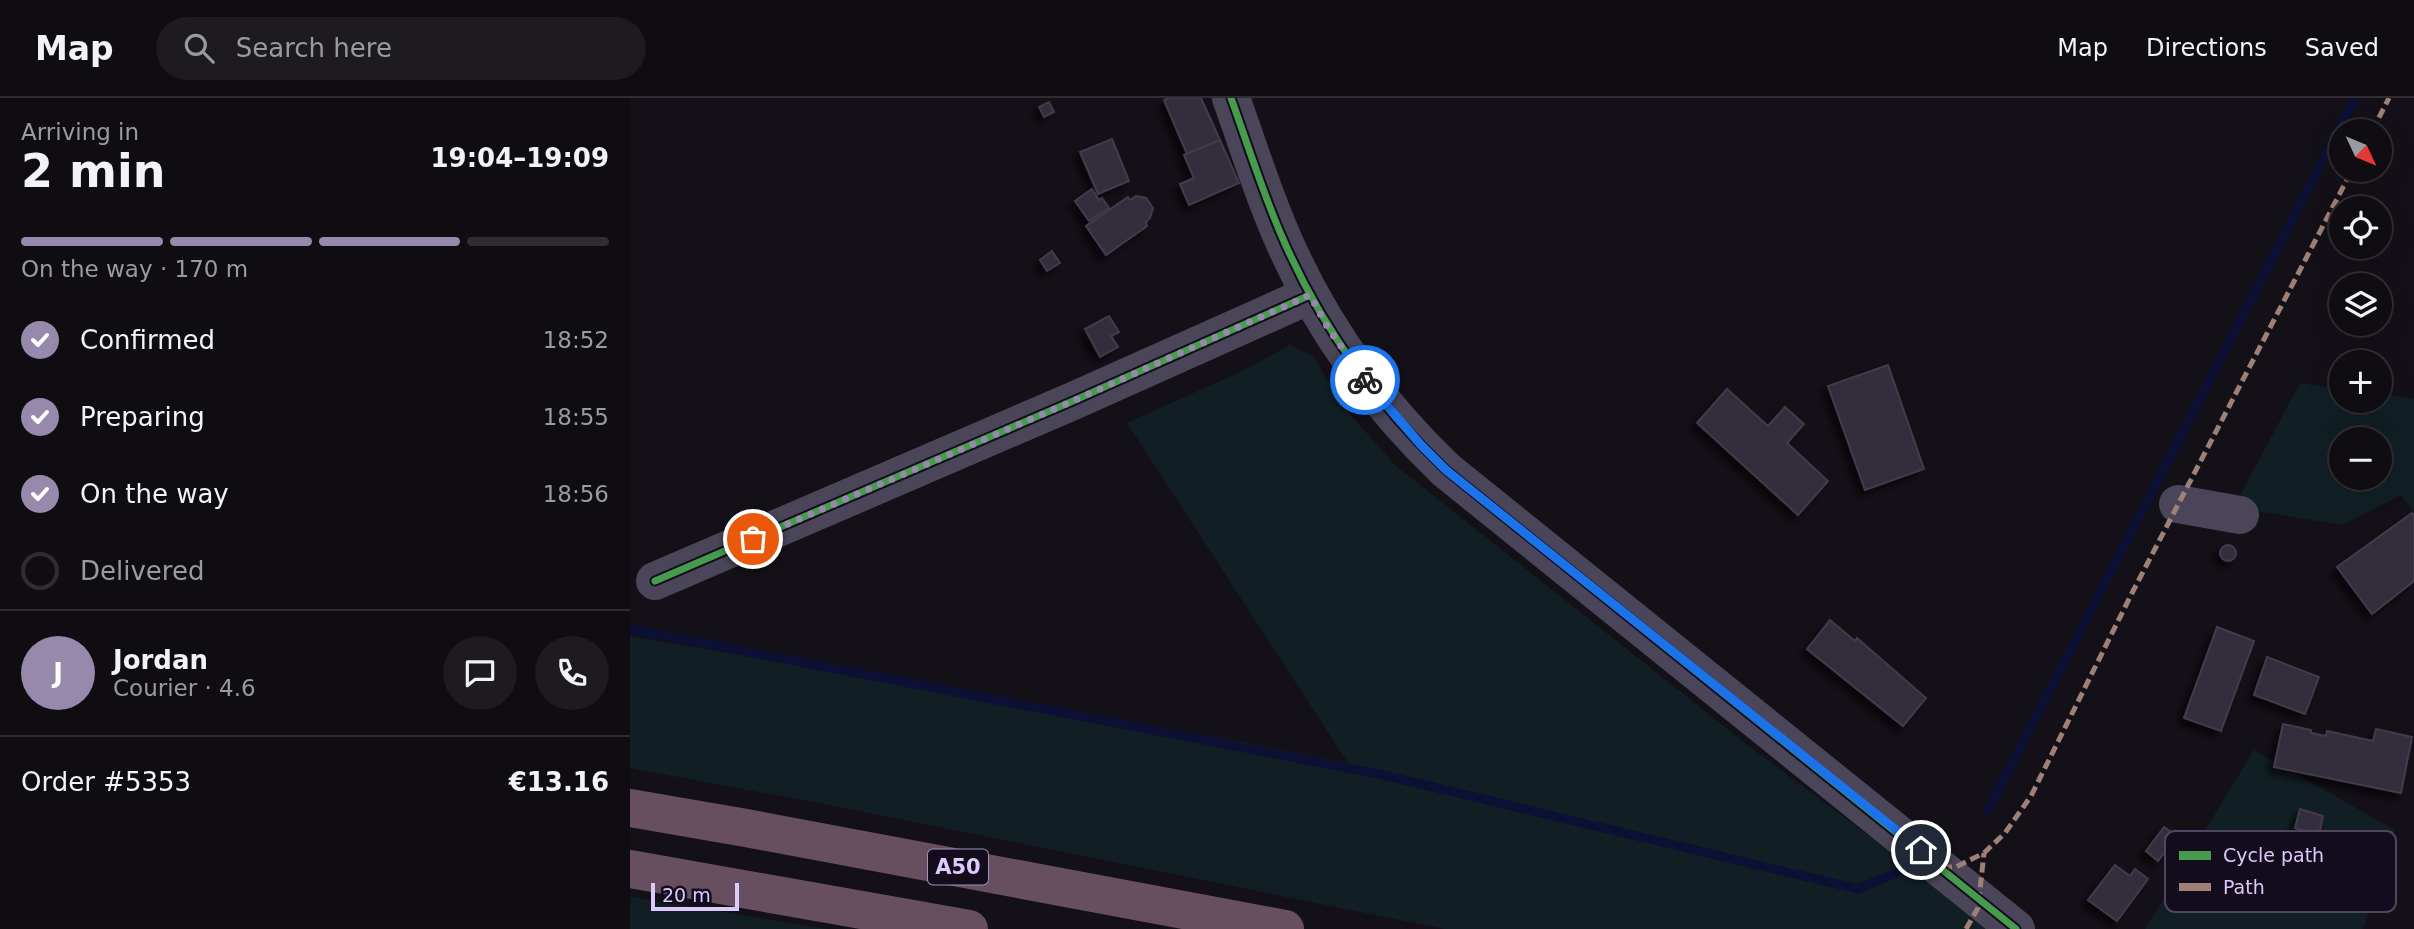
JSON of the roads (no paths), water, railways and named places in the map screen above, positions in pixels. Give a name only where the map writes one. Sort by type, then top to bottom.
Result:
[{"type":"highway","name":"A50","points":[[630,808],[1285,929]]},
{"type":"highway","points":[[630,869],[969,929]]},
{"type":"street","points":[[1231,98],[1275,221],[1328,328],[1362,376],[1421,445],[1446,470],[2016,929]]},
{"type":"street","points":[[655,581],[1073,401],[1310,295]]},
{"type":"street","points":[[2178,504],[2240,515]]},
{"type":"waterway","points":[[1988,810],[2355,98]]},
{"type":"waterway","points":[[630,629],[1379,774],[1858,889],[1896,873]]}]
